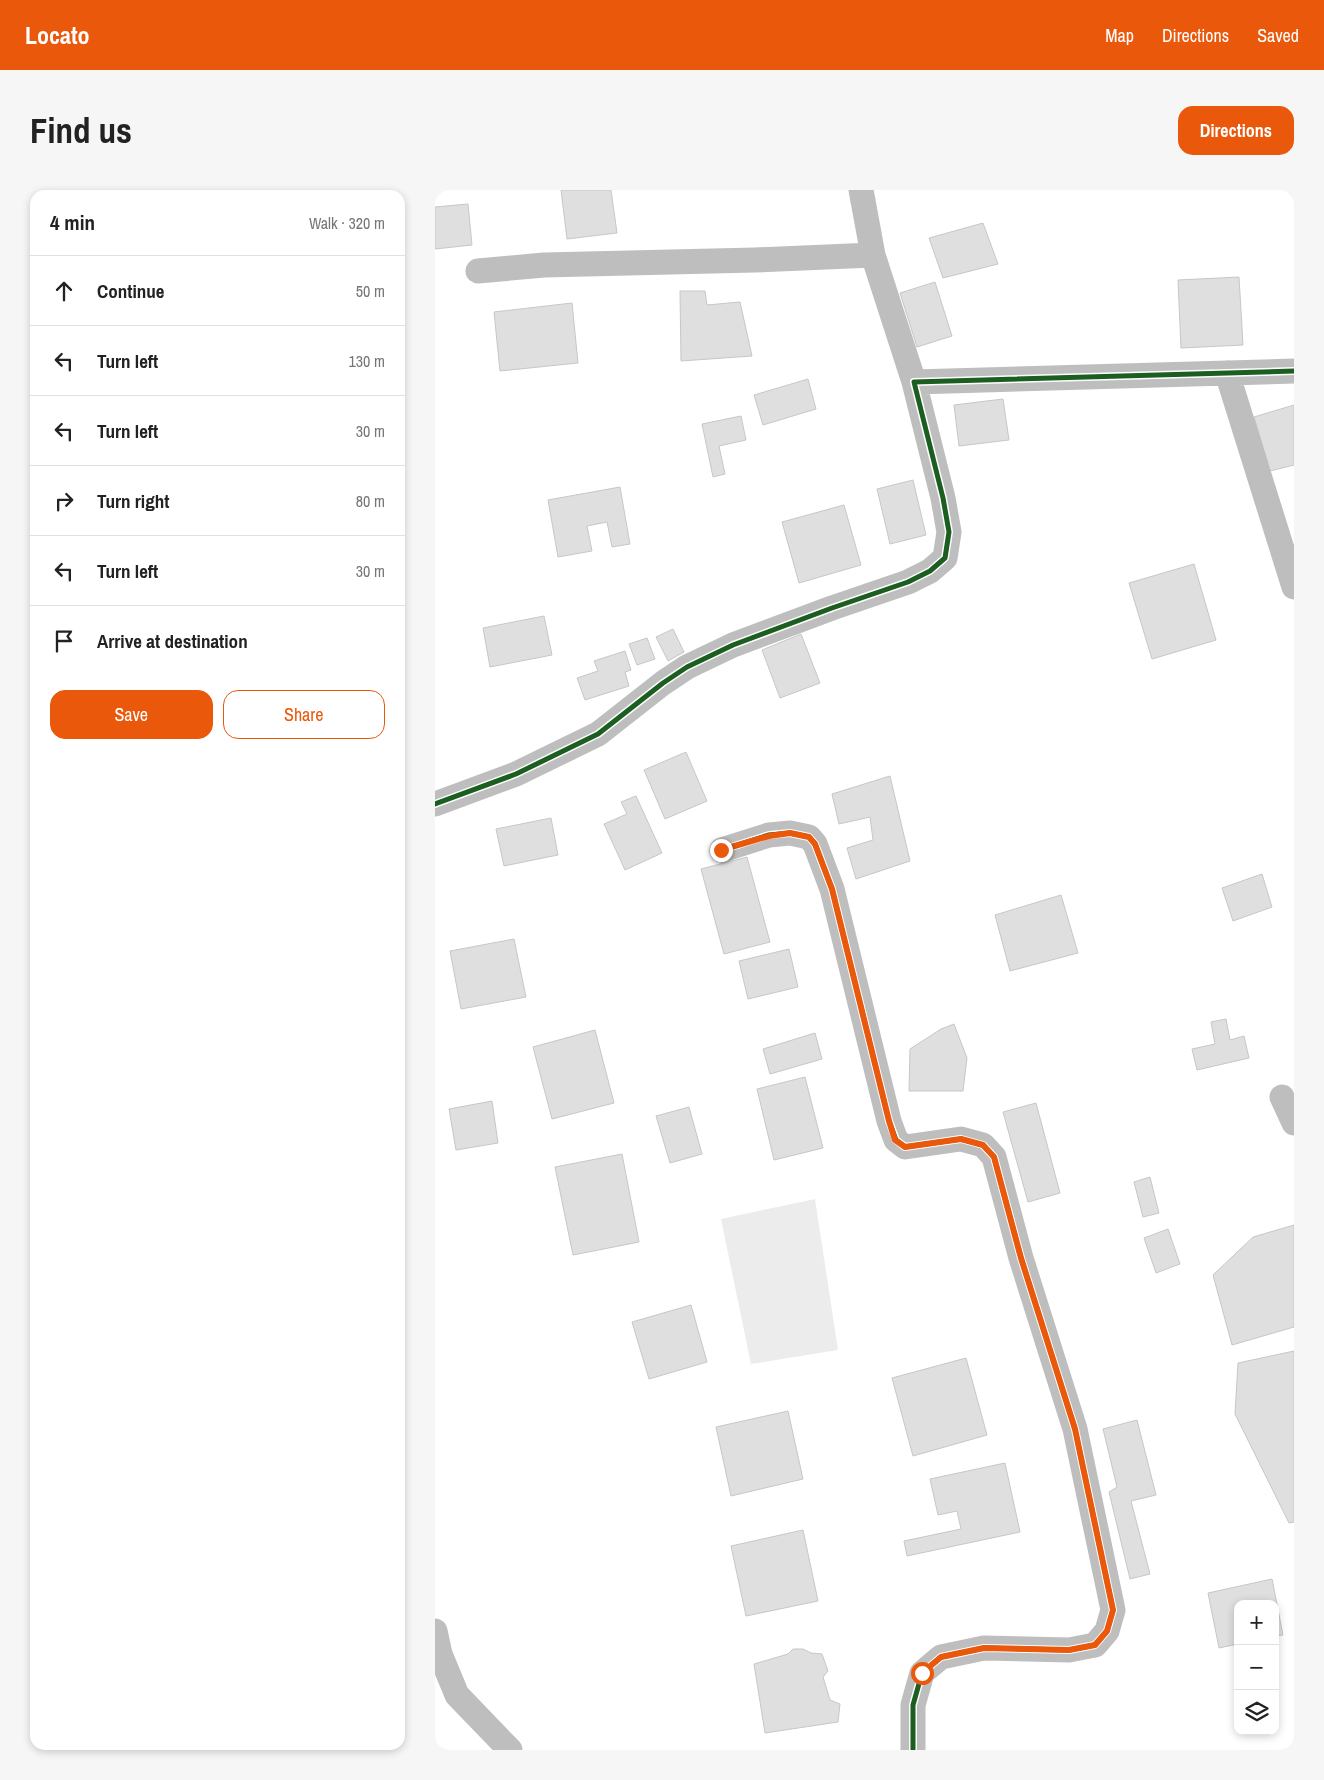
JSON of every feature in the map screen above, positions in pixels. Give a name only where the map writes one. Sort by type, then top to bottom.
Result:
[{"type":"street","points":[[435,804],[516,774],[598,734],[663,683],[687,667],[733,645],[908,582],[930,571],[945,558],[949,532],[943,498],[914,382],[873,255],[861,190]]},
{"type":"street","points":[[478,271],[544,265],[873,255]]},
{"type":"street","points":[[914,382],[1294,371]]},
{"type":"street","points":[[1227,373],[1294,588]]},
{"type":"street","points":[[721,850],[769,836],[790,833],[809,837],[815,844],[832,889],[881,1091],[895,1140],[905,1147],[961,1139],[983,1145],[994,1157],[1021,1258],[1075,1429],[1113,1610],[1107,1631],[1095,1645],[1069,1650],[984,1648],[941,1657],[922,1673],[913,1705],[913,1750]]},
{"type":"street","points":[[1282,1097],[1294,1123]]},
{"type":"street","points":[[435,1631],[440,1654],[457,1696],[510,1750]]},
{"type":"shaded area","points":[[815,1199],[838,1350],[751,1364],[721,1219]]},
{"type":"building","points":[[561,190],[611,190],[617,233],[567,239]]},
{"type":"building","points":[[468,204],[472,245],[435,249],[435,207]]},
{"type":"building","points":[[983,223],[998,264],[943,278],[929,238]]},
{"type":"building","points":[[1239,277],[1243,345],[1181,348],[1178,280]]},
{"type":"building","points":[[935,282],[952,336],[917,347],[900,293]]},
{"type":"building","points":[[680,291],[705,291],[707,305],[740,302],[752,356],[681,361]]},
{"type":"building","points":[[572,303],[578,363],[500,371],[494,312]]},
{"type":"building","points":[[808,379],[816,409],[763,425],[754,395]]},
{"type":"building","points":[[1003,399],[1009,440],[959,446],[954,405]]},
{"type":"building","points":[[1294,405],[1294,465],[1270,471],[1254,417]]},
{"type":"building","points":[[741,416],[746,440],[719,446],[725,474],[713,477],[702,424]]},
{"type":"building","points":[[913,480],[926,535],[890,544],[877,489]]},
{"type":"building","points":[[620,487],[630,544],[612,547],[607,522],[587,526],[592,551],[558,557],[548,500]]},
{"type":"building","points":[[844,505],[861,565],[799,583],[782,522]]},
{"type":"building","points":[[1194,564],[1216,640],[1152,659],[1129,583]]},
{"type":"building","points":[[544,616],[552,655],[490,667],[483,628]]},
{"type":"building","points":[[673,629],[684,652],[668,661],[656,637]]},
{"type":"building","points":[[801,634],[820,683],[780,698],[762,650]]},
{"type":"building","points":[[647,638],[655,659],[637,665],[629,644]]},
{"type":"building","points":[[625,651],[631,670],[625,672],[629,686],[585,700],[577,678],[598,671],[594,661]]},
{"type":"building","points":[[686,752],[707,801],[665,819],[644,770]]},
{"type":"building","points":[[890,776],[910,861],[856,879],[847,848],[873,840],[870,817],[839,824],[832,794]]},
{"type":"building","points":[[636,796],[662,853],[625,870],[604,824],[627,814],[621,802]]},
{"type":"building","points":[[551,818],[558,855],[504,866],[496,829]]},
{"type":"building","points":[[747,857],[770,942],[724,954],[701,869]]},
{"type":"building","points":[[1262,874],[1272,907],[1233,921],[1222,888]]},
{"type":"building","points":[[1061,895],[1078,953],[1010,971],[995,915]]},
{"type":"building","points":[[514,939],[526,997],[461,1009],[450,951]]},
{"type":"building","points":[[789,949],[798,987],[748,999],[739,961]]},
{"type":"building","points":[[1226,1019],[1230,1040],[1244,1036],[1249,1058],[1197,1070],[1192,1049],[1215,1044],[1211,1022]]},
{"type":"building","points":[[954,1024],[967,1058],[963,1091],[909,1091],[910,1049],[941,1029]]},
{"type":"building","points":[[595,1030],[614,1103],[552,1119],[533,1047]]},
{"type":"building","points":[[815,1033],[822,1059],[770,1074],[763,1049]]},
{"type":"building","points":[[805,1077],[823,1148],[774,1160],[757,1089]]},
{"type":"building","points":[[492,1101],[498,1143],[456,1150],[449,1109]]},
{"type":"building","points":[[1036,1103],[1060,1193],[1028,1202],[1003,1112]]},
{"type":"building","points":[[689,1107],[702,1154],[670,1163],[656,1116]]},
{"type":"building","points":[[622,1154],[639,1242],[573,1255],[555,1167]]},
{"type":"building","points":[[1150,1177],[1159,1213],[1143,1217],[1134,1182]]},
{"type":"building","points":[[1294,1225],[1294,1327],[1232,1345],[1213,1275],[1253,1237]]},
{"type":"building","points":[[1168,1229],[1180,1264],[1156,1273],[1144,1238]]},
{"type":"building","points":[[691,1305],[707,1362],[649,1379],[632,1322]]},
{"type":"building","points":[[1294,1351],[1294,1522],[1289,1523],[1235,1414],[1238,1363]]},
{"type":"building","points":[[966,1358],[987,1435],[913,1456],[892,1378]]},
{"type":"building","points":[[788,1411],[803,1479],[731,1496],[716,1427]]},
{"type":"building","points":[[1137,1420],[1156,1495],[1131,1501],[1150,1574],[1130,1579],[1109,1492],[1117,1487],[1103,1429]]},
{"type":"building","points":[[1005,1463],[1020,1532],[907,1556],[904,1541],[961,1529],[957,1511],[938,1515],[930,1479]]},
{"type":"building","points":[[803,1530],[818,1601],[746,1616],[731,1546]]},
{"type":"building","points":[[1272,1579],[1276,1600],[1234,1600],[1234,1645],[1219,1648],[1208,1593]]},
{"type":"building","points":[[1279,1615],[1283,1635],[1279,1636]]},
{"type":"building","points":[[793,1649],[803,1649],[811,1653],[822,1654],[828,1671],[823,1677],[830,1700],[840,1704],[838,1722],[765,1733],[754,1664],[788,1654]]},
{"type":"cycle path","points":[[435,804],[516,774],[598,734],[663,683],[687,667],[733,645],[908,582],[930,571],[945,558],[949,532],[943,498],[914,382],[1294,371]]},
{"type":"cycle path","points":[[722,850],[769,835],[790,833],[809,837],[815,844],[832,889],[889,1121],[896,1140],[905,1147],[961,1139],[983,1145],[994,1157],[1021,1258],[1075,1429],[1113,1610],[1107,1631],[1095,1645],[1069,1650],[984,1648],[941,1657],[922,1673],[913,1705],[913,1750]]},
{"type":"route","points":[[721,850],[769,836],[790,833],[809,837],[815,844],[832,889],[881,1091],[895,1140],[905,1147],[961,1139],[983,1145],[994,1157],[1021,1258],[1075,1429],[1113,1610],[1107,1631],[1095,1645],[1069,1650],[984,1648],[941,1657],[922,1673]]}]
